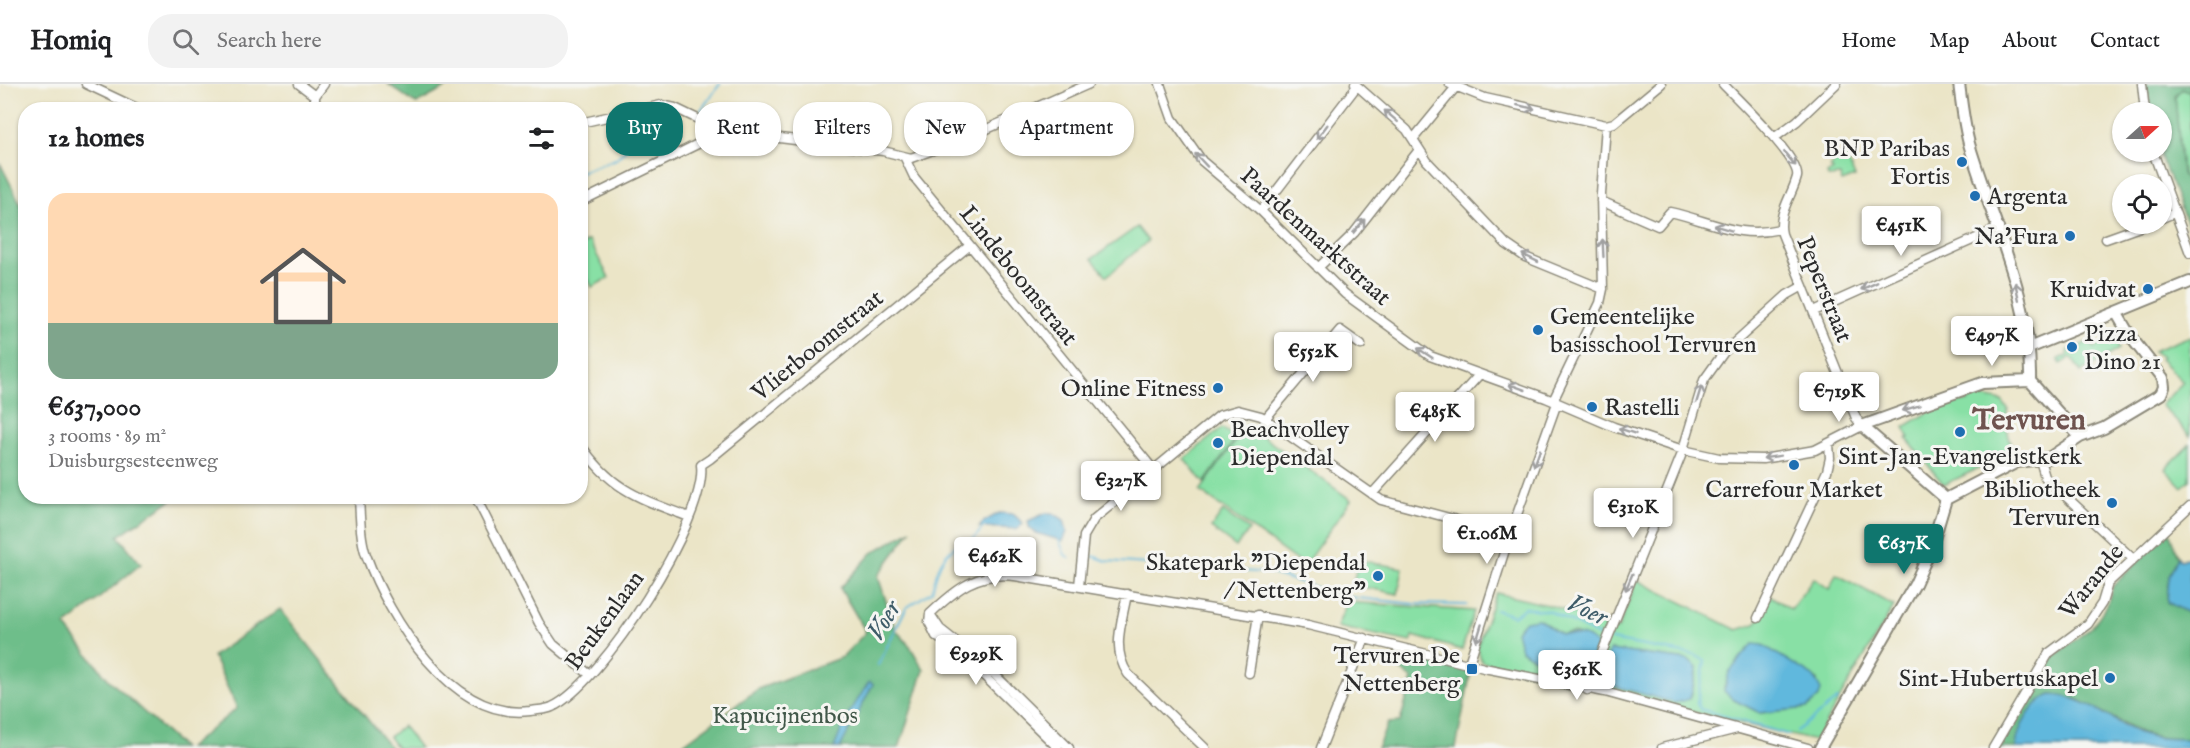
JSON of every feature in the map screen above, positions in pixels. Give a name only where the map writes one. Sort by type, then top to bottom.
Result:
[{"type":"street","points":[[86,84],[124,102]]},
{"type":"street","points":[[299,84],[315,96]]},
{"type":"street","points":[[315,102],[315,96],[324,84]]},
{"type":"street","points":[[781,138],[891,152],[905,158],[916,157],[971,136],[1089,84]]},
{"type":"street","name":"Paardenmarktstraat","points":[[1160,84],[1172,118],[1193,151],[1261,212],[1345,294],[1430,356],[1555,402],[1614,427],[1683,450],[1729,459],[1763,459],[1815,450],[1862,426]]},
{"type":"street","points":[[1414,138],[1453,86],[1485,98],[1606,125],[1614,123],[1661,84]]},
{"type":"street","name":"Peperstraat","points":[[1723,84],[1795,164],[1797,172],[1781,218],[1780,229],[1856,418],[1862,426]]},
{"type":"street","points":[[1774,138],[1797,121],[1836,84]]},
{"type":"street","points":[[1959,84],[1969,142],[2014,277],[2029,348],[2030,381],[2080,437]]},
{"type":"street","points":[[2142,84],[2144,102]]},
{"type":"street","points":[[1261,212],[1356,85],[1414,138],[1427,161],[1506,244],[1525,257],[1603,289]]},
{"type":"street","points":[[588,121],[661,105],[675,108],[695,118]]},
{"type":"street","points":[[1469,663],[1555,402],[1600,303],[1603,289],[1601,201],[1606,125]]},
{"type":"street","points":[[588,198],[695,146]]},
{"type":"street","points":[[1318,268],[1354,233],[1419,150]]},
{"type":"street","name":"Lindeboomstraat","points":[[905,158],[914,177],[969,246],[1153,469]]},
{"type":"street","points":[[2156,162],[2190,253]]},
{"type":"street","points":[[1601,201],[1658,226],[1670,212],[1740,233],[1765,233],[1780,229]]},
{"type":"street","points":[[1814,311],[1999,228]]},
{"type":"street","points":[[2106,239],[2120,234]]},
{"type":"street","name":"Vlierboomstraat","points":[[703,479],[701,465],[704,461],[711,459],[969,246]]},
{"type":"street","points":[[2029,348],[2190,282]]},
{"type":"street","points":[[1587,690],[1683,450],[1701,385],[1716,362],[1777,303],[1803,286]]},
{"type":"street","points":[[1820,748],[1911,591],[1930,550],[1946,499],[2024,459],[2040,460],[2052,456],[2080,437],[2114,422],[2159,396],[2165,384],[2162,375],[2130,336],[2116,312]]},
{"type":"street","points":[[1265,419],[1340,330],[1361,345]]},
{"type":"street","points":[[1372,494],[1479,375]]},
{"type":"street","points":[[1946,499],[1862,426],[1982,383],[2030,381]]},
{"type":"street","points":[[1079,586],[1082,552],[1090,525],[1103,510],[1220,415],[1247,411],[1265,419],[1381,500],[1510,534]]},
{"type":"street","points":[[1758,618],[1827,471],[1830,458],[1829,444]]},
{"type":"street","points":[[588,454],[607,478],[620,488],[689,517]]},
{"type":"street","points":[[2040,460],[2045,477],[2132,558]]},
{"type":"street","name":"Beukenlaan","points":[[359,504],[361,532],[366,555],[387,600],[433,667],[458,691],[479,704],[501,711],[525,712],[551,708],[575,693],[622,637],[646,599],[689,517],[703,479]]},
{"type":"street","points":[[479,504],[544,630],[566,657],[590,675]]},
{"type":"street","name":"Warande","points":[[1993,748],[2049,653],[2088,624],[2102,603],[2108,583],[2190,506]]},
{"type":"street","points":[[1058,748],[976,668],[936,636],[929,622],[930,614],[957,589],[988,576],[1006,574],[1258,615],[1587,690],[1605,692],[1808,748]]},
{"type":"street","points":[[1127,594],[1117,649],[1119,661],[1128,674],[1204,748]]},
{"type":"street","points":[[930,614],[940,629],[983,663],[1069,748]]},
{"type":"street","points":[[1249,673],[1258,615]]},
{"type":"street","points":[[1321,748],[1365,638]]},
{"type":"street","points":[[1662,748],[1738,729]]},
{"type":"green space","points":[[388,84],[453,84],[420,102],[413,102]]},
{"type":"green space","points":[[2146,84],[2190,84],[2190,92],[2182,88],[2175,96],[2182,174],[2190,186],[2190,232],[2172,186],[2172,174],[2168,174],[2163,162],[2172,162],[2172,102],[2149,102]]},
{"type":"green space","points":[[2182,88],[2190,92],[2190,186],[2182,174],[2175,96]]},
{"type":"green space","points":[[1845,153],[1855,177],[1842,182],[1840,176],[1828,177],[1827,174],[1833,170],[1830,166]]},
{"type":"green space","points":[[0,163],[18,199],[18,504],[166,504],[118,536],[141,564],[65,626],[109,680],[183,748],[0,748]]},
{"type":"green space","points":[[1137,227],[1148,241],[1107,276],[1092,259]]},
{"type":"green space","points":[[588,241],[609,278],[592,287],[588,279]]},
{"type":"green space","points":[[2190,336],[2190,436],[2161,405],[2183,382],[2160,359],[2162,357],[2153,351]]},
{"type":"green space","points":[[2116,338],[2119,349],[2081,372],[2071,357],[2061,364],[2058,359],[2068,355],[2067,351],[2090,341],[2094,348]]},
{"type":"green space","points":[[1979,396],[2002,401],[2008,409],[2006,426],[2014,451],[1944,485],[1907,439],[1909,437],[1904,427],[1939,406],[1969,401],[1968,397]]},
{"type":"green space","points":[[1247,425],[1351,500],[1304,566],[1200,491]]},
{"type":"green space","points":[[1222,428],[1236,438],[1204,483],[1184,459]]},
{"type":"green space","points":[[2190,444],[2190,480],[2182,487],[2165,469]]},
{"type":"green space","points":[[1223,511],[1249,530],[1236,547],[1211,528]]},
{"type":"green space","name":"Kapucijnenbos","points":[[911,530],[878,576],[895,629],[910,646],[924,670],[899,748],[678,748],[758,689],[842,657],[866,632],[840,588],[872,553]]},
{"type":"green space","points":[[2169,531],[2178,557],[2169,576],[2167,602],[2190,614],[2190,739],[2164,738],[2142,733],[2077,699],[2051,695],[2038,702],[2016,748],[1999,748],[2053,657],[2092,627],[2107,605],[2113,586]]},
{"type":"green space","name":"Skatepark \"Diependal / Nettenberg\"","points":[[1358,560],[1403,568],[1398,594],[1353,585]]},
{"type":"green space","points":[[1836,574],[1894,606],[1815,741],[1482,662],[1477,647],[1496,593],[1556,607],[1618,629],[1637,580],[1737,630],[1756,624],[1769,595],[1791,609],[1814,578],[1829,589]],"holes":[[[1538,619],[1561,634],[1574,633],[1589,638],[1587,673],[1572,677],[1563,674],[1521,650]],[[1763,645],[1817,680],[1819,697],[1807,708],[1760,713],[1734,700],[1724,688],[1748,649]],[[1610,650],[1688,660],[1697,668],[1691,697],[1675,703],[1600,682],[1597,675]]]},
{"type":"green space","points":[[1347,602],[1474,611],[1462,650],[1413,636],[1411,642],[1337,627]]},
{"type":"green space","points":[[280,609],[391,748],[188,748],[237,708],[213,656]]},
{"type":"green space","points":[[1400,653],[1471,671],[1456,748],[1377,748],[1388,723],[1400,722],[1412,679],[1397,667]]},
{"type":"green space","points":[[403,726],[420,748],[397,748],[389,737]]},
{"type":"water","points":[[999,513],[1013,514],[1023,523],[1018,529],[979,527],[983,522]]},
{"type":"water","points":[[1046,513],[1053,513],[1064,520],[1067,532],[1063,541],[1036,533],[1029,527],[1028,521]]},
{"type":"water","points":[[2178,557],[2180,560],[2190,557],[2190,614],[2167,602],[2169,576]]},
{"type":"water","points":[[1538,619],[1559,633],[1584,636],[1597,645],[1584,676],[1570,676],[1561,673],[1521,650],[1516,631],[1525,621]]},
{"type":"water","points":[[1753,644],[1763,645],[1813,676],[1821,690],[1819,697],[1807,708],[1760,713],[1734,700],[1724,691],[1729,672]]},
{"type":"water","points":[[1610,650],[1688,660],[1697,668],[1690,699],[1675,703],[1600,682],[1597,675]]},
{"type":"water","points":[[869,682],[873,684],[840,748],[834,748],[846,718]]},
{"type":"water","points":[[2051,695],[2064,696],[2086,704],[2145,735],[2190,739],[2190,748],[2016,748],[2019,733],[2032,709]]},
{"type":"waterway","points":[[689,109],[698,114],[720,84]]},
{"type":"waterway","points":[[588,169],[619,156]]},
{"type":"waterway","name":"Voer","points":[[968,541],[974,539],[983,527]]},
{"type":"waterway","name":"Voer","points":[[1059,540],[1065,555],[1070,558]]},
{"type":"waterway","name":"Voer","points":[[878,665],[906,608],[932,591],[941,562],[949,551],[962,543]]},
{"type":"waterway","name":"Voer","points":[[1089,559],[1093,556],[1107,561],[1269,573],[1341,595]]},
{"type":"waterway","name":"Voer","points":[[1349,597],[1414,604],[1467,605]]},
{"type":"waterway","name":"Voer","points":[[1496,610],[1514,616],[1524,608],[1549,611],[1605,639]]},
{"type":"waterway","name":"Voer","points":[[1611,640],[1695,655],[1705,661],[1697,703],[1700,709],[1789,735]]},
{"type":"waterway","name":"Voer","points":[[1797,731],[1838,699]]},
{"type":"place","name":"BNP Paribas Fortis","points":[[1962,162]]},
{"type":"place","name":"Argenta","points":[[1975,196]]},
{"type":"place","name":"Na'Fura","points":[[2070,236]]},
{"type":"place","name":"Kruidvat","points":[[2148,289]]},
{"type":"place","name":"Gemeentelijke basisschool Tervuren","points":[[1538,330]]},
{"type":"place","name":"Pizza Dino 21","points":[[2072,347]]},
{"type":"place","name":"Online Fitness","points":[[1218,388]]},
{"type":"place","name":"Rastelli","points":[[1592,407]]},
{"type":"place","name":"Sint-Jan-Evangelistkerk","points":[[1960,432]]},
{"type":"place","name":"Beachvolley Diependal","points":[[1218,443]]},
{"type":"place","name":"Carrefour Market","points":[[1794,465]]},
{"type":"place","name":"Bibliotheek Tervuren","points":[[2112,503]]},
{"type":"place","name":"Skatepark \"Diependal / Nettenberg\"","points":[[1378,576]]},
{"type":"place","name":"Tervuren De Nettenberg","points":[[1472,669]]},
{"type":"place","name":"Sint-Hubertuskapel","points":[[2110,678]]},
{"type":"district","name":"Tervuren","points":[[2029,419]]}]
